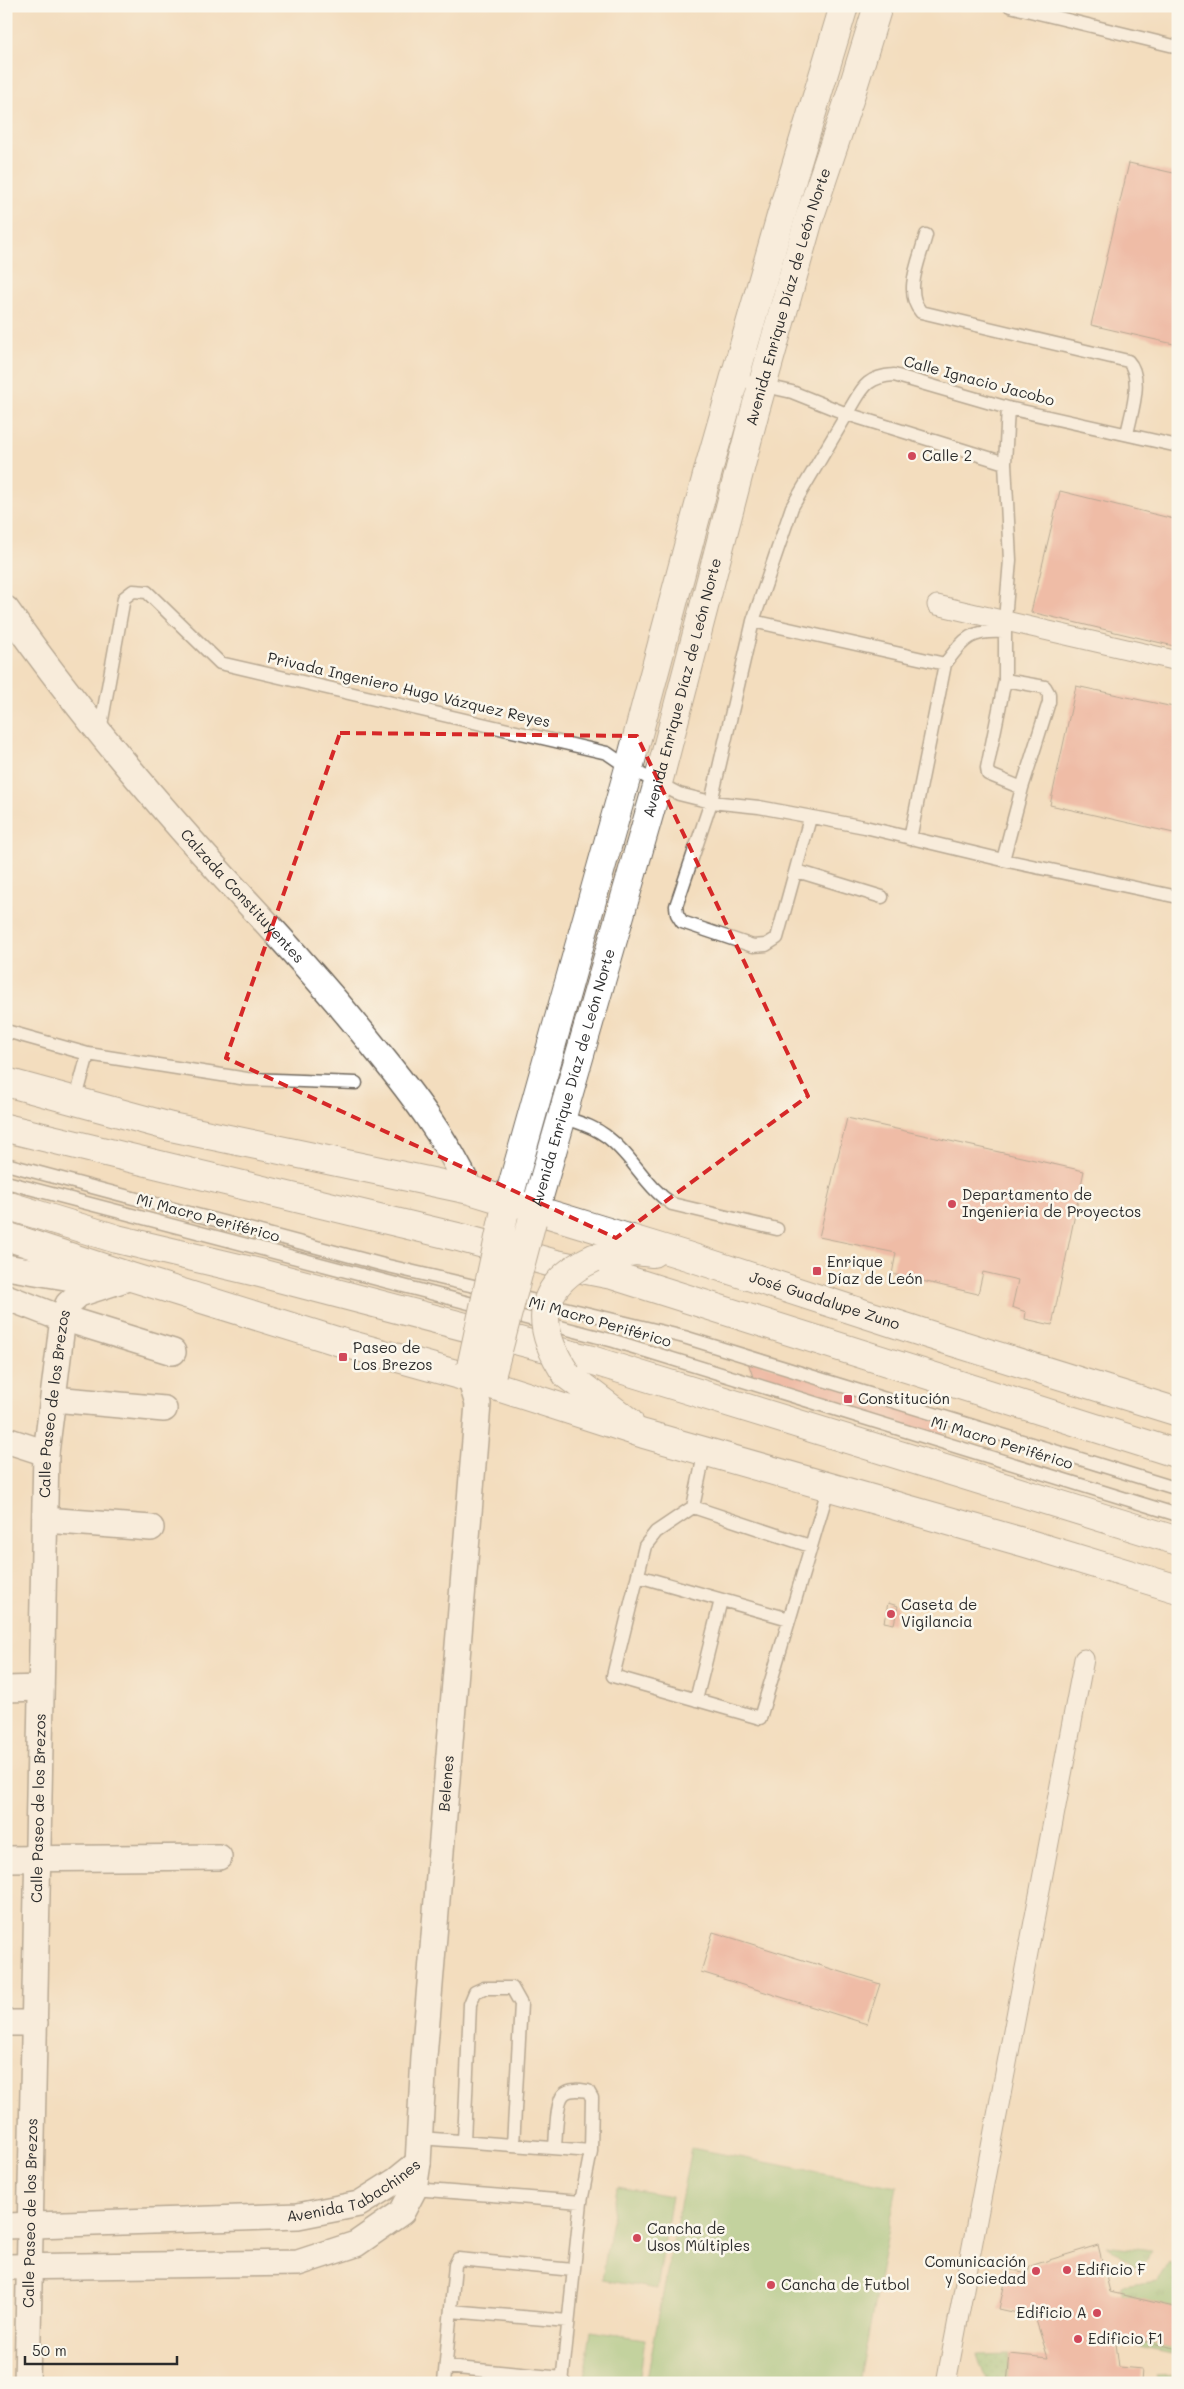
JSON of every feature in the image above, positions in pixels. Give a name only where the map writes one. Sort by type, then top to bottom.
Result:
[{"type":"main road","name":"Avenida Enrique Díaz de León Norte","points":[[480,1382],[506,1208],[629,768],[710,464],[844,6]]},
{"type":"main road","name":"Avenida Enrique Díaz de León Norte","points":[[480,1382],[534,1215],[658,783],[762,386],[809,219],[878,6]]},
{"type":"main road","name":"José Guadalupe Zuno","points":[[6,1082],[171,1127],[470,1190],[506,1208],[687,1256],[927,1334],[1178,1412]]},
{"type":"main road","points":[[6,1128],[462,1238],[556,1264],[612,1275],[1178,1454]]},
{"type":"main road","points":[[6,1205],[117,1239],[266,1275],[588,1360],[1178,1540]]},
{"type":"main road","points":[[6,1236],[119,1280],[480,1382],[644,1434],[705,1450],[1178,1589]]},
{"type":"main road","points":[[644,1434],[567,1375],[556,1360],[546,1336],[544,1321],[547,1304],[554,1288],[564,1276],[594,1258],[636,1252],[687,1256]]},
{"type":"street","points":[[937,605],[1004,626],[1178,661]]},
{"type":"street","name":"Calzada Constituyentes","points":[[6,609],[118,757],[335,998],[399,1078],[436,1130],[470,1190]]},
{"type":"street","points":[[6,1267],[119,1280]]},
{"type":"street","name":"Calle Paseo de los Brezos","points":[[27,2383],[18,2266],[18,2226],[35,2023],[46,1452],[63,1318],[68,1304],[79,1294],[119,1280]]},
{"type":"street","points":[[6,1298],[173,1352]]},
{"type":"street","name":"Belenes","points":[[418,2163],[480,1382]]},
{"type":"street","points":[[54,1399],[164,1409]]},
{"type":"street","points":[[6,1440],[46,1452]]},
{"type":"street","points":[[45,1520],[151,1528]]},
{"type":"street","points":[[946,2383],[1084,1659]]},
{"type":"street","points":[[6,1689],[41,1688]]},
{"type":"street","points":[[6,1859],[219,1857]]},
{"type":"street","points":[[6,2023],[35,2023]]},
{"type":"street","name":"Avenida Tabachines","points":[[18,2226],[298,2216],[359,2204],[397,2180],[418,2163]]},
{"type":"street","name":"Avenida Tabachines","points":[[18,2266],[298,2263],[356,2244],[382,2228],[402,2212],[414,2188],[418,2163]]},
{"type":"lane","points":[[1010,6],[1178,47]]},
{"type":"lane","points":[[926,235],[912,290],[914,304],[920,312],[1128,361],[1135,369],[1136,381],[1127,434]]},
{"type":"lane","name":"Calle Ignacio Jacobo","points":[[797,871],[777,938],[766,944],[753,946],[682,922],[677,914],[676,906],[711,802],[753,621],[792,507],[866,384],[878,376],[894,375],[1008,408],[1178,446]]},
{"type":"lane","points":[[735,379],[792,392],[847,414],[1005,463]]},
{"type":"lane","points":[[1008,408],[1005,463],[1010,560],[1004,626],[1005,680],[987,768],[988,774],[1022,788]]},
{"type":"lane","name":"Privada Ingeniero Hugo Vázquez Reyes","points":[[99,732],[124,598],[133,591],[147,592],[220,663],[607,753],[629,768],[679,794],[711,802],[759,806],[810,818],[865,827],[1003,860],[1178,897]]},
{"type":"lane","points":[[753,621],[945,664]]},
{"type":"lane","points":[[910,839],[945,664],[963,642],[982,631],[1004,626]]},
{"type":"lane","points":[[1003,860],[1049,694],[1045,687],[1005,680]]},
{"type":"lane","points":[[810,818],[797,871],[882,897]]},
{"type":"lane","points":[[6,1032],[88,1054],[247,1079],[356,1083]]},
{"type":"lane","points":[[75,1102],[88,1054]]},
{"type":"lane","points":[[563,1117],[587,1125],[606,1136],[627,1156],[657,1194],[672,1204],[777,1229]]},
{"type":"lane","name":"Mi Macro Periférico","points":[[6,1164],[384,1265],[684,1337],[1178,1489]]},
{"type":"lane","name":"Mi Macro Periférico","points":[[6,1182],[614,1341],[1178,1515]]},
{"type":"lane","points":[[705,1450],[692,1507],[656,1532],[645,1546],[614,1676],[760,1718],[829,1486]]},
{"type":"lane","points":[[692,1507],[810,1546]]},
{"type":"lane","points":[[638,1576],[789,1619]]},
{"type":"lane","points":[[696,1700],[721,1600]]},
{"type":"lane","points":[[464,2141],[470,2004],[475,1992],[484,1988],[512,1988],[522,2004],[513,2145]]},
{"type":"lane","points":[[446,2368],[563,2380],[580,2202],[591,2151],[592,2098],[588,2091],[573,2090],[564,2093],[559,2102],[555,2148]]},
{"type":"lane","points":[[420,2138],[591,2151]]},
{"type":"lane","points":[[414,2188],[580,2202]]},
{"type":"lane","points":[[444,2383],[455,2265],[458,2259],[573,2270]]},
{"type":"lane","points":[[451,2311],[568,2321]]},
{"type":"highlighted area","points":[[340,733],[637,736],[808,1096],[616,1238],[226,1058]]},
{"type":"green space","name":"Cancha de Futbol","points":[[691,2148],[897,2187],[859,2383],[646,2383]]},
{"type":"green space","name":"Cancha de Usos Múltiples","points":[[617,2187],[672,2196],[657,2289],[602,2280]]},
{"type":"green space","points":[[1106,2245],[1151,2251],[1152,2251],[1139,2269]]},
{"type":"green space","points":[[1170,2262],[1178,2269],[1178,2308],[1121,2295],[1121,2286],[1158,2281]]},
{"type":"green space","points":[[591,2331],[645,2339],[639,2383],[583,2383]]},
{"type":"green space","points":[[1115,2335],[1178,2349],[1178,2355],[1115,2342]]},
{"type":"green space","points":[[1010,2354],[1007,2383],[987,2383],[977,2355]]},
{"type":"green space","points":[[1178,2375],[1178,2383],[1160,2383],[1157,2376]]},
{"type":"building","points":[[1129,163],[1178,174],[1178,345],[1091,325]]},
{"type":"building","points":[[1060,491],[1178,520],[1178,647],[1031,612]]},
{"type":"building","points":[[1076,686],[1178,708],[1178,834],[1050,805]]},
{"type":"building","name":"Departamento de Ingenieria de Proyectos","points":[[847,1118],[1084,1171],[1052,1325],[1025,1319],[1026,1312],[1012,1307],[1018,1280],[983,1272],[978,1294],[892,1274],[896,1253],[819,1237]]},
{"type":"building","name":"Constitución","points":[[747,1359],[941,1418],[945,1438],[754,1380]]},
{"type":"building","name":"Caseta de Vigilancia","points":[[888,1603],[898,1606],[894,1624],[884,1622]]},
{"type":"building","points":[[713,1932],[880,1984],[867,2024],[701,1972]]},
{"type":"building","points":[[1098,2245],[1110,2292],[1178,2308],[1178,2349],[1115,2335],[1119,2367],[1142,2369],[1141,2383],[1007,2383],[1010,2354],[1048,2358],[1035,2317],[999,2309],[1008,2269],[1028,2273],[1030,2266]]},
{"type":"place","name":"Calle 2","points":[[912,456]]},
{"type":"place","name":"Departamento de Ingenieria de Proyectos","points":[[952,1204]]},
{"type":"place","name":"Enrique Díaz de León","points":[[817,1271]]},
{"type":"place","name":"Paseo de Los Brezos","points":[[343,1357]]},
{"type":"place","name":"Constitución","points":[[848,1399]]},
{"type":"place","name":"Caseta de Vigilancia","points":[[891,1614]]},
{"type":"place","name":"Cancha de Usos Múltiples","points":[[637,2238]]},
{"type":"place","name":"Edificio F","points":[[1067,2270]]},
{"type":"place","name":"Comunicación y Sociedad","points":[[1036,2271]]},
{"type":"place","name":"Cancha de Futbol","points":[[771,2285]]},
{"type":"place","name":"Edificio A","points":[[1097,2313]]},
{"type":"place","name":"Edificio F1","points":[[1078,2339]]}]
